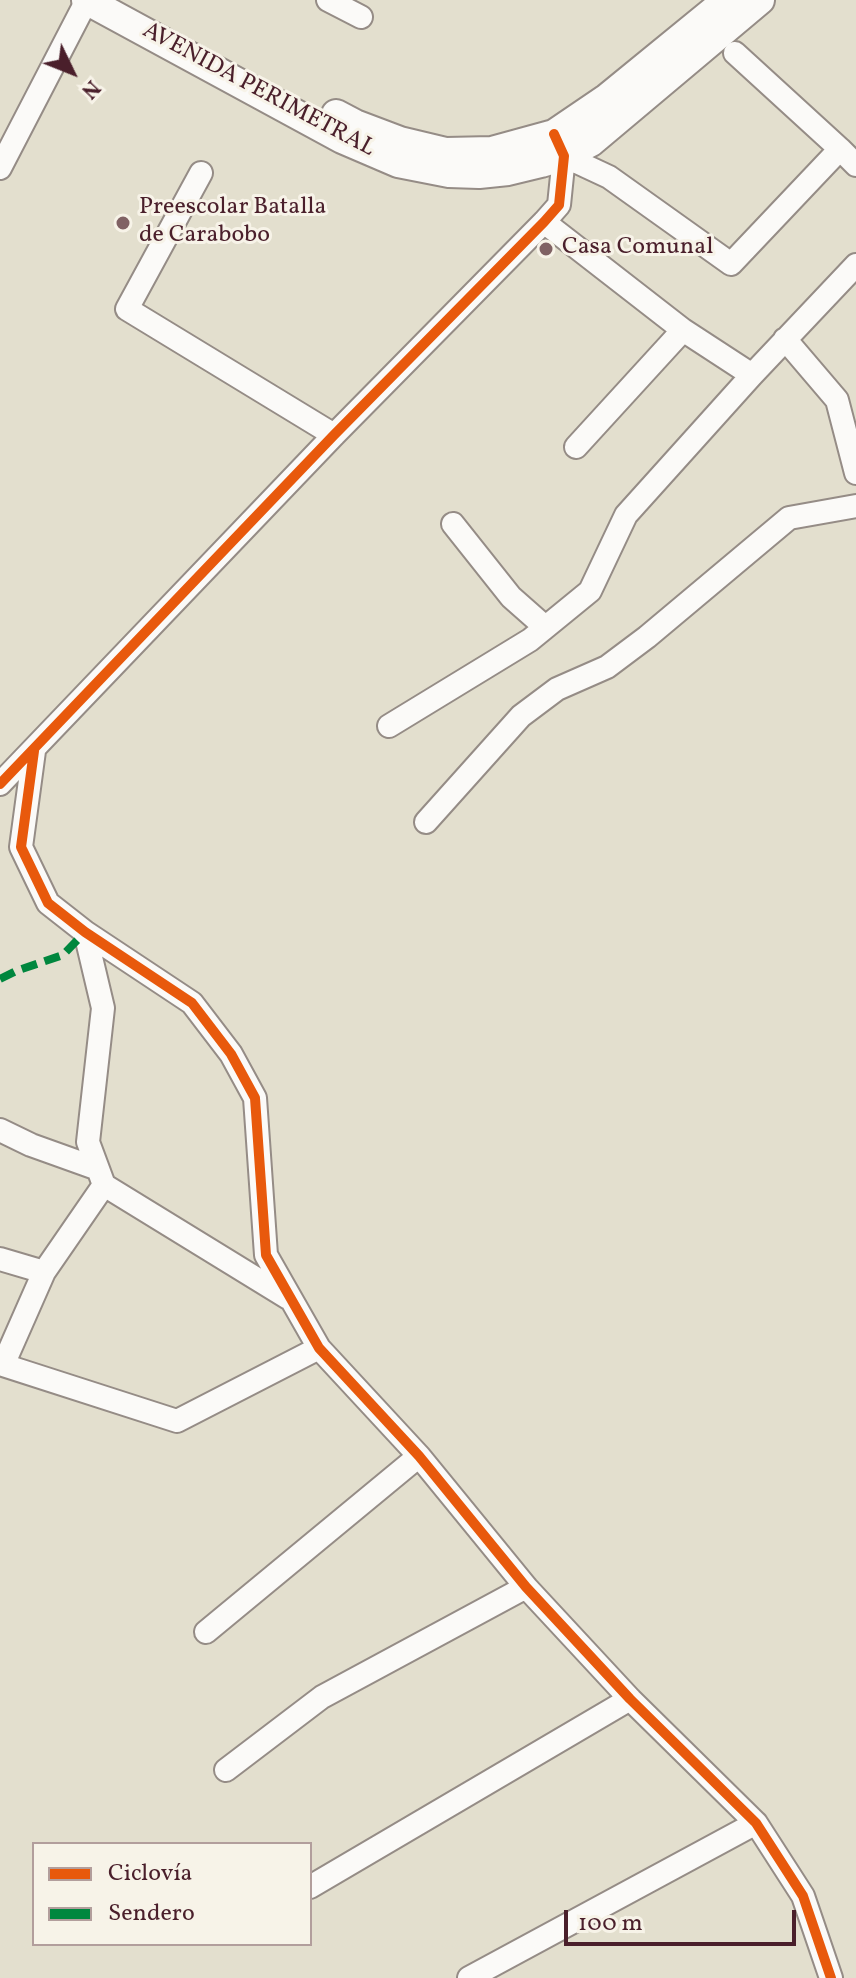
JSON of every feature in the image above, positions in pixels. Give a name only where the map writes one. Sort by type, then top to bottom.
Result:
[{"type":"main road","name":"AVENIDA PERIMETRAL","points":[[87,0],[342,139],[398,163],[449,173],[479,174],[508,171],[559,145],[607,98],[727,0]]},
{"type":"main road","name":"AVENIDA PERIMETRAL","points":[[124,0],[355,124],[400,141],[446,152],[591,142],[760,0]]},
{"type":"street","points":[[0,168],[87,0]]},
{"type":"street","points":[[328,0],[361,17]]},
{"type":"street","points":[[735,53],[856,165]]},
{"type":"street","points":[[559,145],[731,264],[840,149]]},
{"type":"street","points":[[0,784],[559,205],[559,145]]},
{"type":"street","points":[[201,173],[127,309],[334,435]]},
{"type":"street","points":[[544,222],[683,330],[752,375]]},
{"type":"street","points":[[389,726],[530,640],[590,591],[626,515],[856,265]]},
{"type":"street","points":[[576,447],[683,330]]},
{"type":"street","points":[[785,339],[846,398],[856,473]]},
{"type":"street","points":[[426,822],[521,716],[557,689],[607,667],[789,518],[856,506]]},
{"type":"street","points":[[453,524],[511,597],[545,627]]},
{"type":"street","points":[[34,751],[21,847],[48,903],[85,932],[192,1003],[231,1054],[255,1098],[266,1255],[319,1348],[419,1456],[526,1587],[630,1699],[756,1823],[803,1896],[831,1978]]},
{"type":"street","points":[[85,932],[103,1008],[88,1142],[101,1177]]},
{"type":"street","points":[[0,1130],[101,1177],[292,1300]]},
{"type":"street","points":[[101,1177],[44,1272],[1,1365],[177,1421],[319,1348]]},
{"type":"street","points":[[0,1259],[44,1272]]},
{"type":"street","points":[[206,1632],[419,1456]]},
{"type":"street","points":[[226,1770],[322,1697],[526,1587]]},
{"type":"street","points":[[312,1886],[630,1699]]},
{"type":"street","points":[[469,1978],[756,1823]]},
{"type":"marked path","points":[[0,979],[63,955],[85,932]]},
{"type":"cycle path","points":[[0,784],[559,205],[564,156],[554,134]]},
{"type":"cycle path","points":[[34,751],[21,847],[48,903],[85,932],[192,1003],[231,1054],[255,1098],[266,1255],[319,1348],[419,1456],[526,1587],[630,1699],[756,1823],[803,1896],[831,1978]]},
{"type":"place","name":"Preescolar Batalla de Carabobo","points":[[123,223]]},
{"type":"place","name":"Casa Comunal","points":[[546,249]]}]
